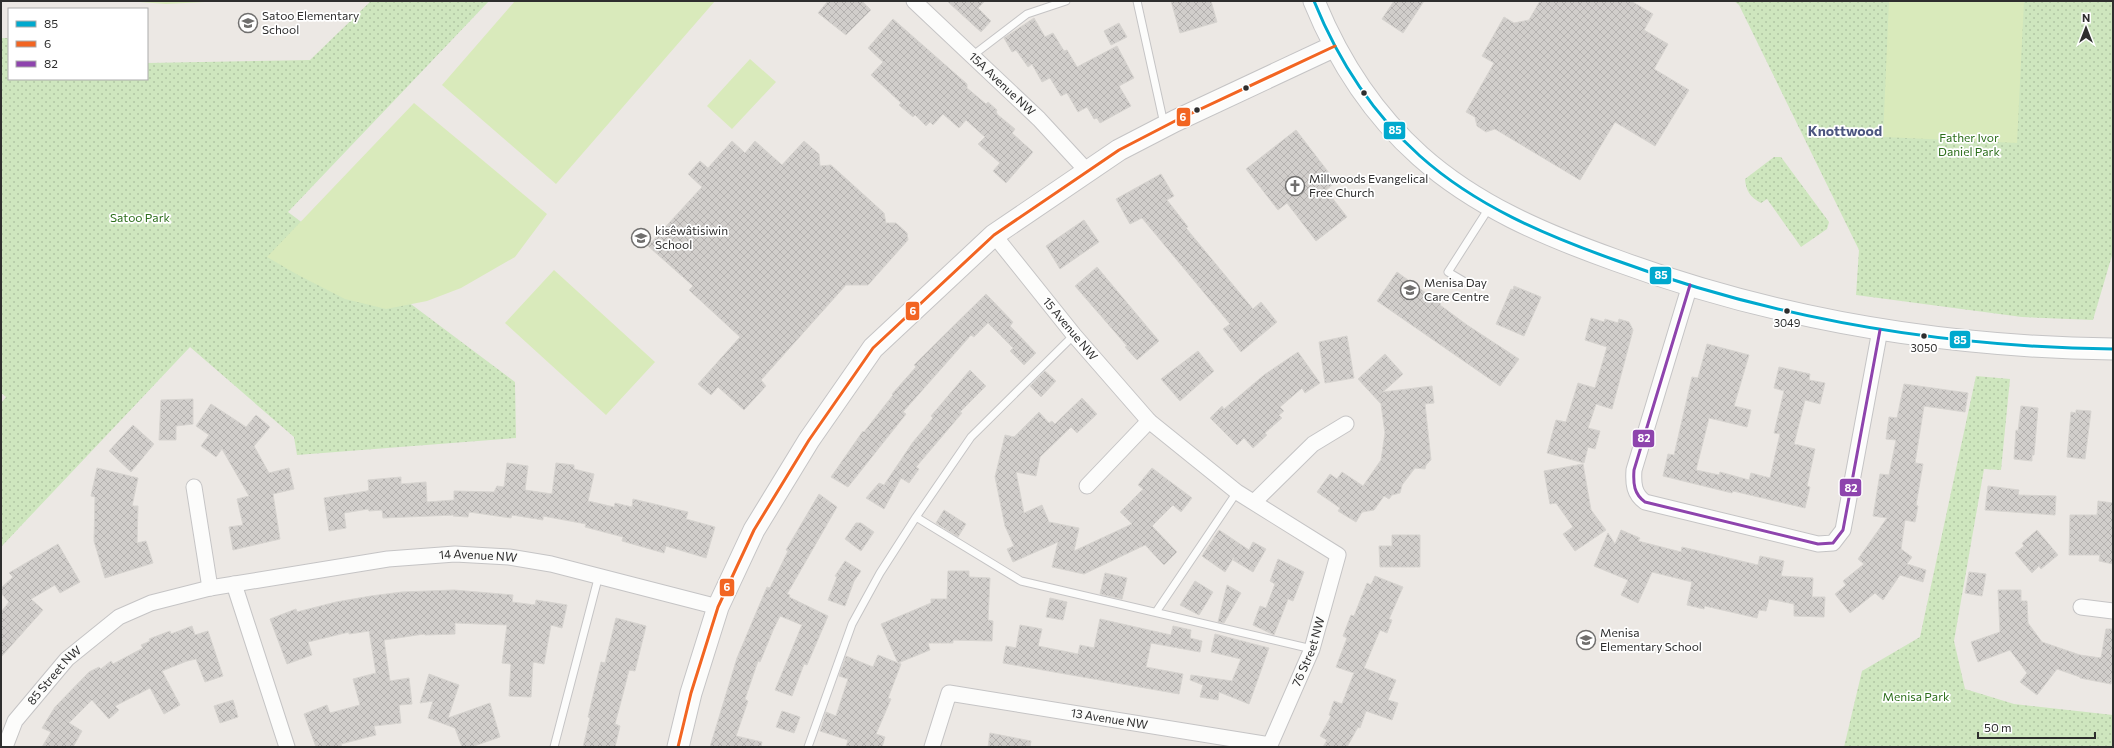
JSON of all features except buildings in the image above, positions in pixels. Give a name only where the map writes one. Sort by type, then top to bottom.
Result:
[{"type":"street","name":"15A Avenue NW","points":[[914,1],[1039,119],[1087,171]]},
{"type":"street","points":[[1314,1],[1335,46],[1359,87],[1406,143],[1446,177],[1491,206],[1559,239],[1690,285],[1759,305],[1880,330],[1936,339],[2007,346],[2113,349]]},
{"type":"street","points":[[678,747],[691,693],[718,607],[754,530],[808,440],[873,348],[994,235],[1119,150],[1165,126],[1335,46]]},
{"type":"street","name":"15 Avenue NW","points":[[994,235],[1074,335],[1149,420],[1237,492],[1338,555]]},
{"type":"street","points":[[1690,285],[1634,470],[1635,489],[1639,498],[1646,502],[1818,544],[1833,543],[1844,530],[1880,330]]},
{"type":"street","points":[[1087,486],[1149,420]]},
{"type":"street","points":[[1254,502],[1313,444],[1346,424]]},
{"type":"street","points":[[194,487],[210,588]]},
{"type":"street","name":"14 Avenue NW","points":[[119,618],[151,603],[210,588],[388,559],[455,554],[509,557],[551,564],[599,575],[718,607]]},
{"type":"street","name":"76 Street NW","points":[[1270,745],[1312,649],[1338,555]]},
{"type":"street","points":[[234,584],[287,747]]},
{"type":"street","points":[[2081,607],[2113,611]]},
{"type":"street","name":"85 Street NW","points":[[6,747],[15,721],[67,659],[119,618]]},
{"type":"street","name":"13 Avenue NW","points":[[932,747],[949,693],[1270,745]]},
{"type":"lane","points":[[972,56],[1027,14],[1066,1]]},
{"type":"lane","points":[[1136,1],[1165,126]]},
{"type":"lane","points":[[1465,282],[1448,272],[1491,206]]},
{"type":"lane","points":[[808,747],[852,624],[880,573],[916,516],[971,437],[1074,335]]},
{"type":"lane","points":[[1156,612],[1237,492]]},
{"type":"lane","points":[[916,516],[1021,581],[1312,649]]},
{"type":"lane","points":[[554,747],[599,575]]},
{"type":"green space","points":[[126,1],[205,1],[205,2],[166,4]]},
{"type":"green space","name":"Satoo Park","points":[[371,1],[489,1],[288,212],[515,382],[516,438],[297,455],[294,437],[190,347],[1,547],[1,403],[6,397],[1,393],[1,38],[8,38],[8,80],[148,80],[148,63],[310,60]]},
{"type":"green space","points":[[515,1],[715,1],[556,184],[442,85]]},
{"type":"green space","name":"Father Ivor Daniel Park","points":[[1734,1],[2113,1],[2113,252],[2093,320],[2022,317],[1856,295],[1859,250],[1739,5]]},
{"type":"green space","points":[[1889,1],[2024,1],[2017,143],[1883,137]]},
{"type":"green space","points":[[750,59],[776,82],[732,129],[707,106]]},
{"type":"green space","points":[[414,103],[547,214],[515,257],[461,288],[427,301],[386,309],[345,299],[267,257]]},
{"type":"green space","points":[[1774,157],[1781,157],[1829,222],[1827,229],[1801,247],[1767,199],[1761,203],[1751,196],[1746,187],[1745,179]]},
{"type":"green space","points":[[554,270],[655,362],[606,415],[505,323]]},
{"type":"green space","name":"Menisa Park","points":[[1976,376],[2010,379],[2001,470],[1984,469],[1954,641],[1965,689],[2014,704],[2113,715],[2113,747],[1844,747],[1862,671],[1920,637]]},
{"type":"transit line","name":"85","points":[[1314,1],[1334,44],[1358,85],[1403,140],[1420,156],[1464,190],[1537,229],[1615,260],[1675,281],[1736,299],[1798,314],[1923,336],[1986,343],[2113,349]]},
{"type":"transit line","name":"6","points":[[678,747],[691,693],[718,607],[754,530],[809,440],[873,348],[994,235],[1119,150],[1175,121],[1335,46]]},
{"type":"transit line","name":"82","points":[[1690,285],[1634,470],[1634,484],[1636,492],[1645,502],[1818,544],[1833,543],[1843,530],[1880,330]]},
{"type":"place","name":"Satoo Elementary School","points":[[248,23]]},
{"type":"place","name":"Millwoods Evangelical Free Church","points":[[1295,186]]},
{"type":"place","name":"kisêwâtisiwin School","points":[[641,238]]},
{"type":"place","name":"Menisa Day Care Centre","points":[[1410,290]]},
{"type":"place","name":"3049","points":[[1787,311]]},
{"type":"place","name":"3050","points":[[1924,336]]},
{"type":"place","name":"Menisa Elementary School","points":[[1586,640]]},
{"type":"district","name":"Knottwood","points":[[1845,131]]}]
